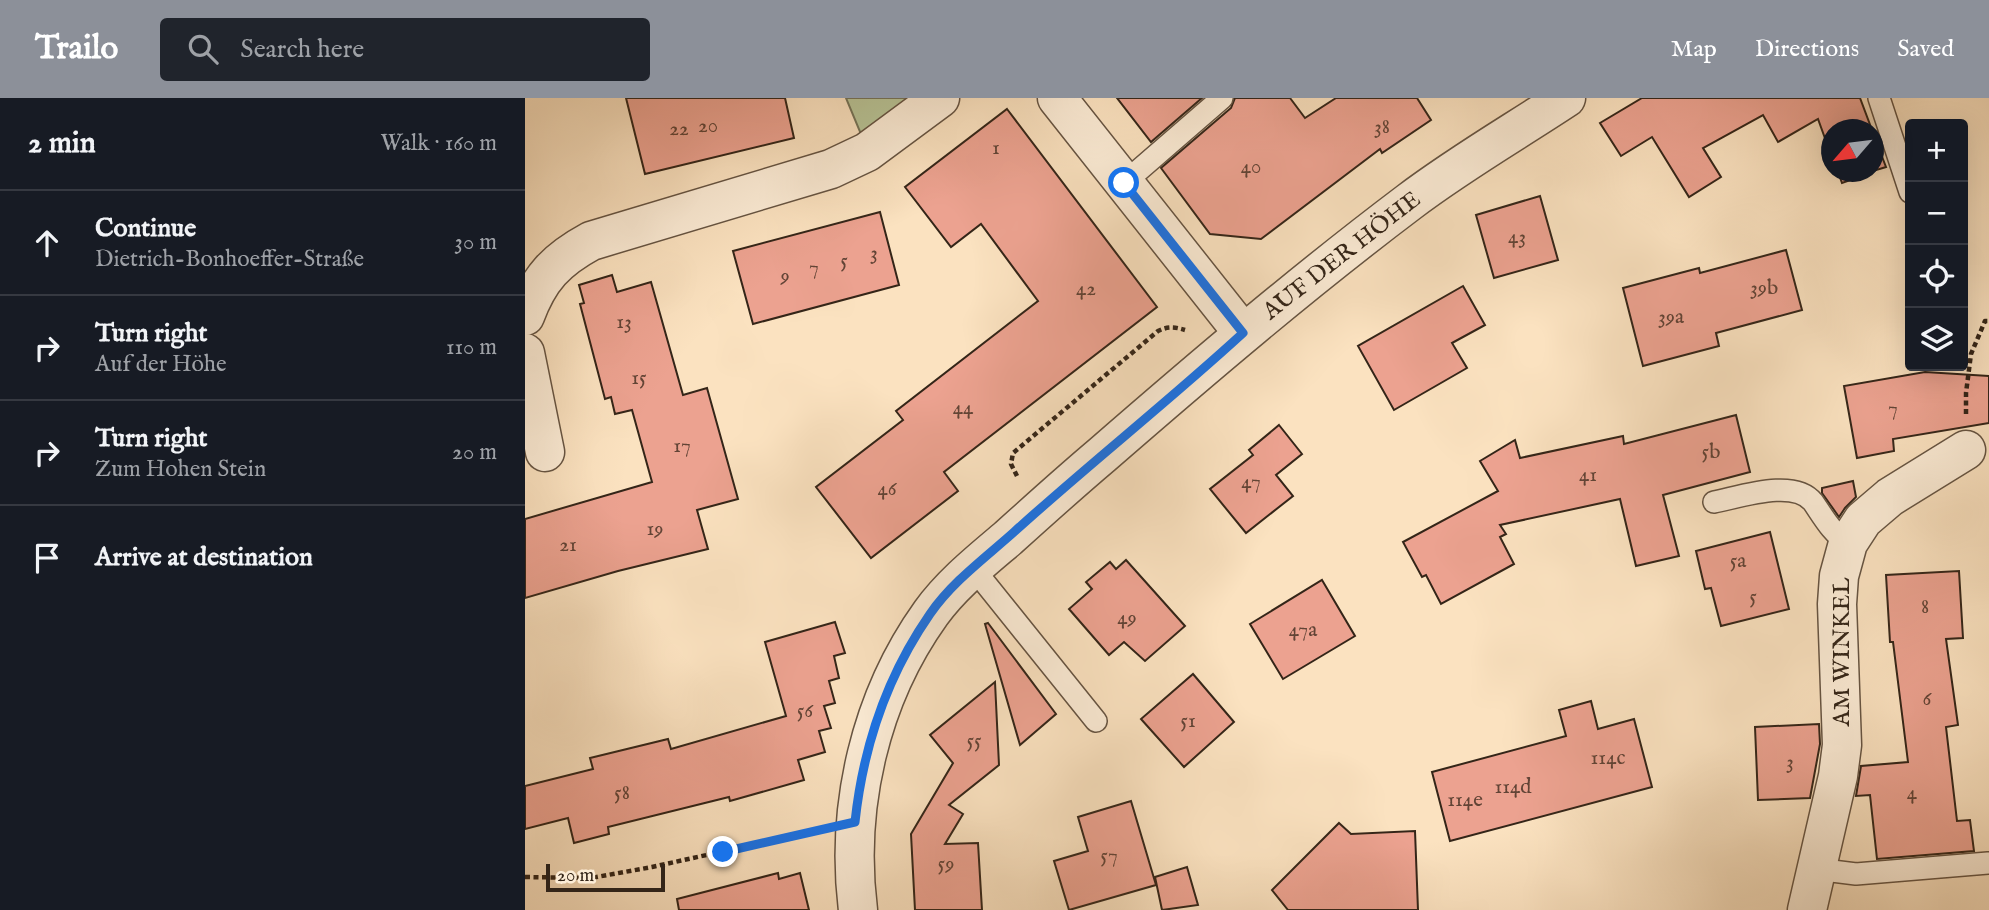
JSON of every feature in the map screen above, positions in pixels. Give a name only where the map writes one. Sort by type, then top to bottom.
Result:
[{"type":"street","points":[[525,316],[531,300],[551,268],[591,241],[831,169],[867,152],[940,98]]},
{"type":"street","points":[[1056,98],[1124,183],[1233,342]]},
{"type":"street","name":"AUF DER HÖHE","points":[[857,910],[853,877],[855,822],[859,788],[872,734],[888,690],[908,650],[931,613],[949,592],[1042,506],[1233,342],[1458,166],[1566,98]]},
{"type":"street","points":[[525,353],[545,452]]},
{"type":"street","name":"AM WINKEL","points":[[1807,910],[1838,776],[1842,745],[1837,604],[1839,576],[1848,543],[1863,520],[1890,497],[1966,450]]},
{"type":"lane","points":[[1124,183],[1222,98]]},
{"type":"lane","points":[[1879,98],[1907,182]]},
{"type":"lane","points":[[1714,502],[1773,491],[1794,490],[1807,495],[1836,536],[1848,543]]},
{"type":"lane","points":[[973,568],[1096,721]]},
{"type":"lane","points":[[1816,867],[1832,872],[1856,874],[1988,863]]},
{"type":"path","points":[[1966,450],[1966,393],[1971,354],[1985,321],[1989,321]]},
{"type":"path","points":[[1042,506],[1016,475],[1011,464],[1013,453],[1165,327],[1176,327],[1233,342]]},
{"type":"path","points":[[525,877],[591,878],[855,822]]},
{"type":"green space","points":[[846,98],[916,98],[863,139]]},
{"type":"building","points":[[626,98],[785,98],[794,138],[645,174]]},
{"type":"building","points":[[1117,98],[1202,98],[1151,142]]},
{"type":"building","points":[[1235,98],[1290,98],[1305,118],[1336,98],[1417,98],[1431,120],[1382,153],[1380,149],[1261,239],[1210,234],[1161,168],[1231,108]]},
{"type":"building","points":[[1642,98],[1860,98],[1868,119],[1821,119],[1821,127],[1818,119],[1778,142],[1763,115],[1703,148],[1721,177],[1689,197],[1652,137],[1621,156],[1600,123]]},
{"type":"building","points":[[1007,109],[1157,307],[944,472],[958,491],[871,558],[816,487],[903,420],[896,411],[1038,301],[981,224],[951,247],[905,187]]},
{"type":"building","points":[[1540,196],[1558,260],[1494,278],[1476,215]]},
{"type":"building","points":[[880,212],[899,285],[753,324],[733,251]]},
{"type":"building","points":[[1786,250],[1802,310],[1716,333],[1719,346],[1643,366],[1623,288],[1699,268],[1700,273]]},
{"type":"building","points":[[612,275],[617,292],[651,282],[683,395],[707,388],[738,499],[697,510],[708,549],[525,598],[525,519],[652,482],[632,410],[615,414],[611,397],[605,399],[580,304],[584,303],[579,285]]},
{"type":"building","points":[[1463,286],[1485,325],[1452,343],[1467,368],[1394,410],[1358,346]]},
{"type":"building","points":[[1925,372],[1989,376],[1989,423],[1893,439],[1894,451],[1857,458],[1844,386]]},
{"type":"building","points":[[1736,415],[1750,472],[1663,495],[1679,556],[1636,566],[1620,499],[1500,525],[1506,534],[1500,537],[1514,564],[1441,604],[1426,575],[1422,577],[1403,542],[1498,491],[1480,461],[1515,440],[1520,458],[1623,436],[1624,444]]},
{"type":"building","points":[[1279,425],[1302,454],[1276,475],[1293,496],[1246,533],[1210,489],[1253,455],[1249,450]]},
{"type":"building","points":[[1853,481],[1856,497],[1839,517],[1822,493],[1822,488]]},
{"type":"building","points":[[1770,532],[1789,609],[1721,626],[1711,588],[1705,589],[1696,551]]},
{"type":"building","points":[[1126,560],[1185,626],[1145,661],[1124,642],[1109,655],[1069,609],[1092,589],[1086,582],[1110,562],[1116,569]]},
{"type":"building","points":[[1959,571],[1963,638],[1946,639],[1958,725],[1946,727],[1957,821],[1970,820],[1974,851],[1877,859],[1870,795],[1856,796],[1861,766],[1908,762],[1893,642],[1890,642],[1886,575]]},
{"type":"building","points":[[1322,580],[1355,636],[1283,679],[1250,624]]},
{"type":"building","points":[[835,622],[845,653],[834,656],[839,678],[829,681],[835,703],[824,706],[831,728],[819,731],[825,752],[798,760],[804,780],[730,801],[729,797],[608,827],[609,834],[574,843],[568,818],[525,829],[525,786],[593,769],[590,758],[668,739],[671,749],[786,716],[765,642]]},
{"type":"building","points":[[988,623],[1056,714],[1020,745],[985,624]]},
{"type":"building","points":[[1193,674],[1234,722],[1184,767],[1141,719]]},
{"type":"building","points":[[995,682],[999,765],[949,805],[963,814],[945,844],[978,843],[982,910],[915,910],[911,834],[953,763],[930,735]]},
{"type":"building","points":[[1591,701],[1598,729],[1634,719],[1652,787],[1450,841],[1432,772],[1566,736],[1559,710]]},
{"type":"building","points":[[1819,724],[1820,744],[1810,798],[1758,800],[1755,727]]},
{"type":"building","points":[[1131,801],[1156,885],[1069,910],[1054,861],[1088,851],[1078,817]]},
{"type":"building","points":[[1339,823],[1351,834],[1415,831],[1418,910],[1288,910],[1272,890]]},
{"type":"building","points":[[1187,867],[1198,905],[1162,910],[1155,877]]},
{"type":"building","points":[[778,873],[779,879],[800,873],[809,910],[679,910],[677,899]]},
{"type":"route","points":[[723,852],[855,822],[859,788],[872,734],[888,690],[931,613],[973,568],[1042,506],[1243,333],[1124,183]]}]
